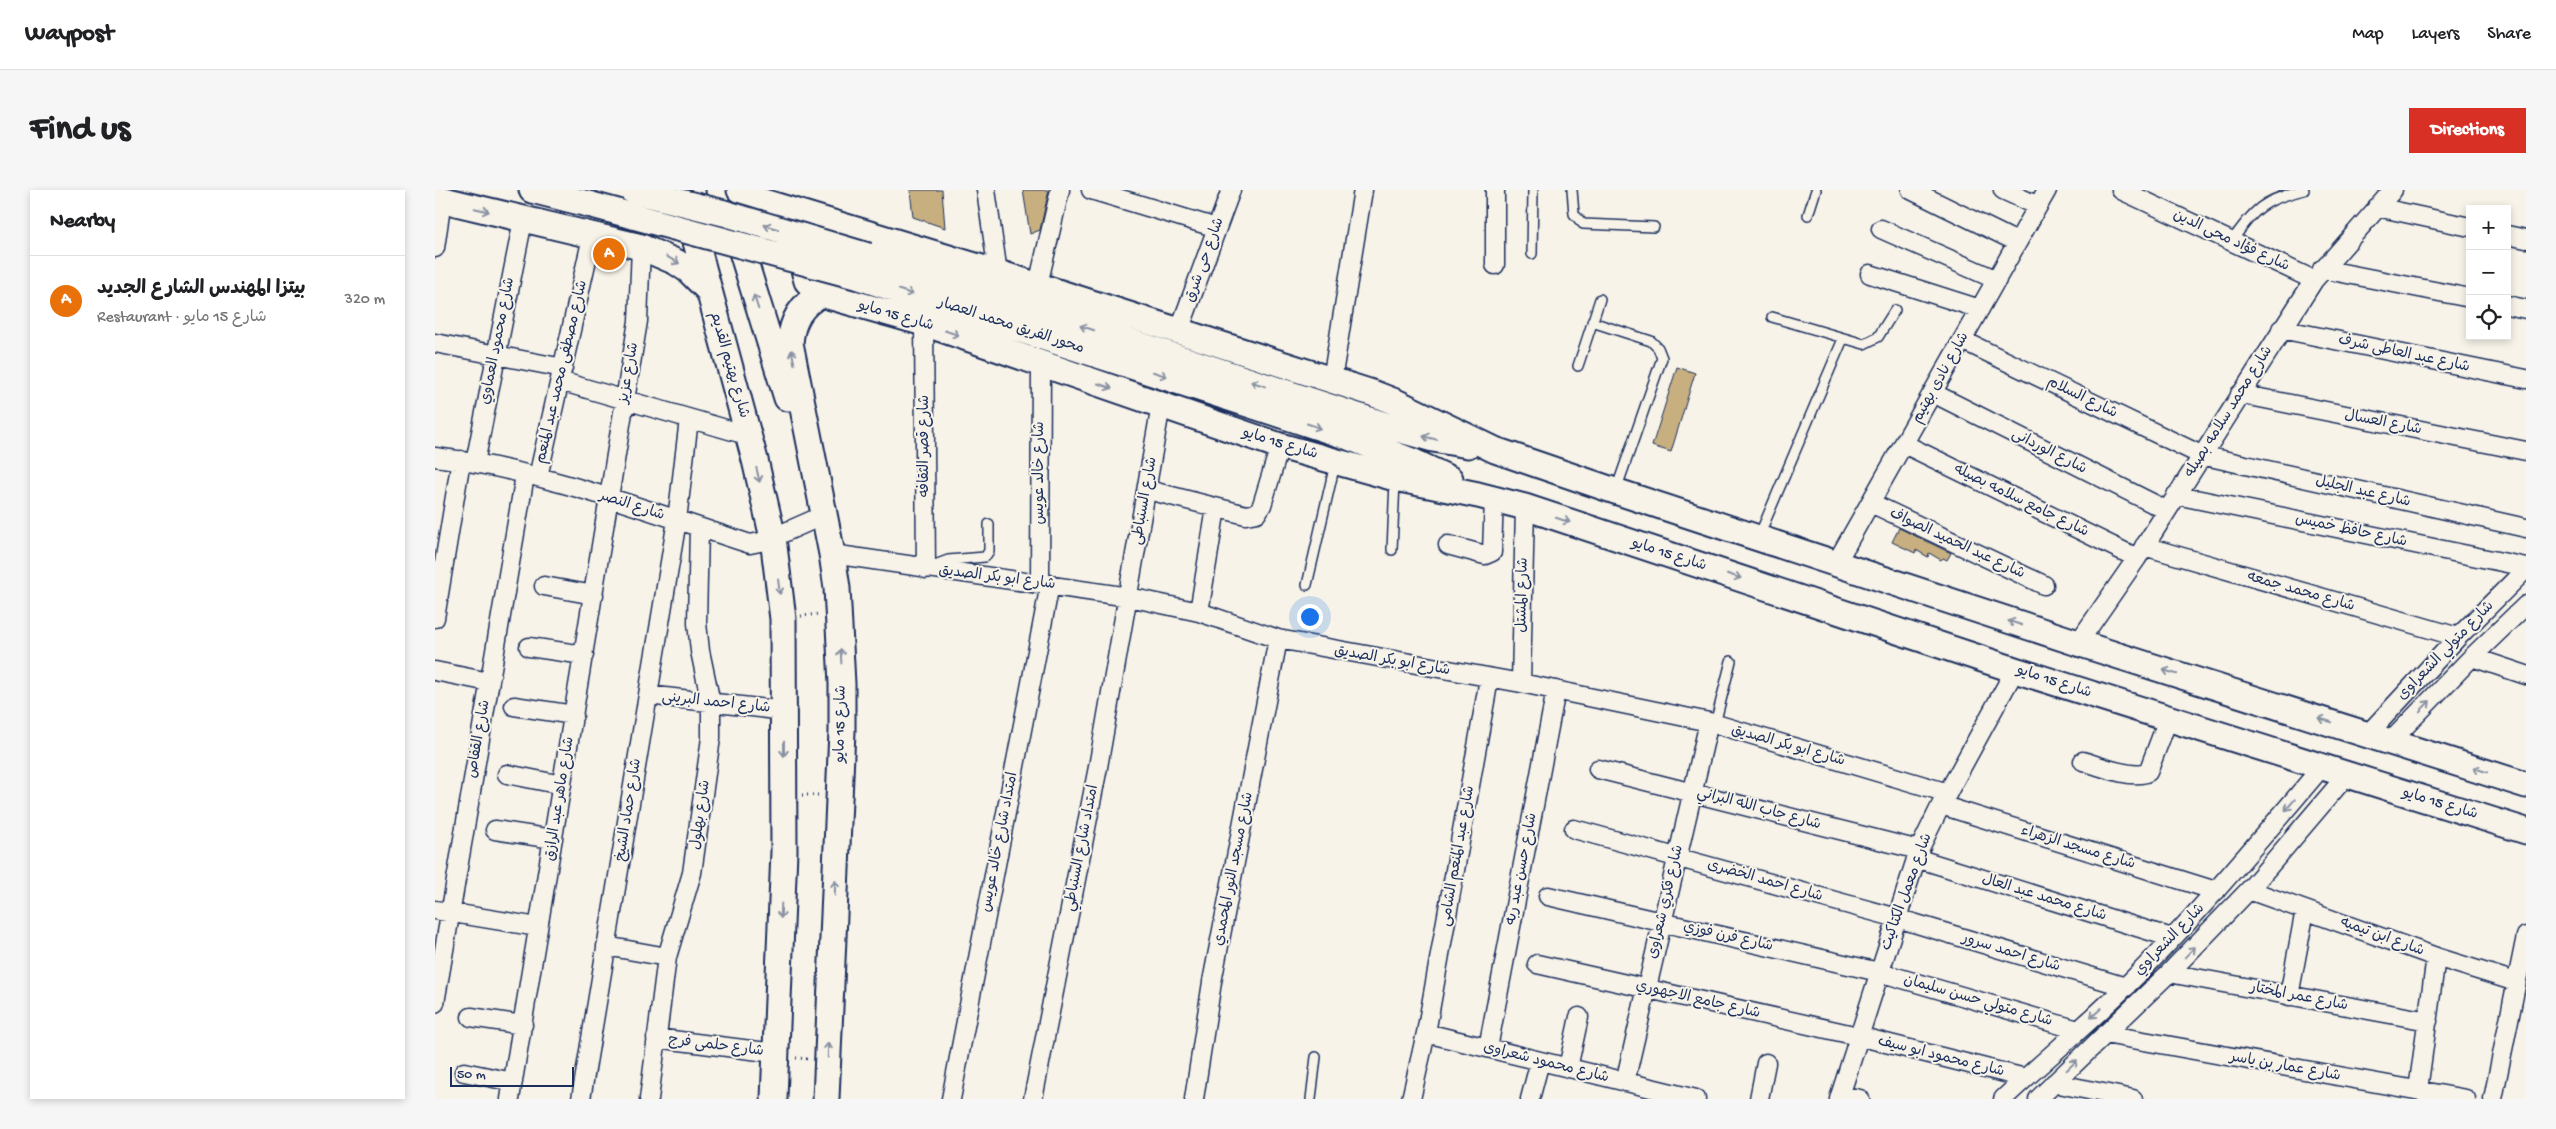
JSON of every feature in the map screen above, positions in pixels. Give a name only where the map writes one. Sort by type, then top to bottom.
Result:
[{"type":"main road","name":"محور الفريق محمد العصار","points":[[532,190],[859,277],[1084,349],[1347,436],[1414,462],[1486,497]]},
{"type":"main road","name":"محور الفريق محمد العصار","points":[[631,190],[724,213],[868,256],[1397,429],[1433,439],[1495,450]]},
{"type":"main road","points":[[641,248],[653,239],[662,227],[666,213],[662,190]]},
{"type":"main road","name":"شارع بهتيم القديم","points":[[692,190],[696,242],[749,436],[773,538]]},
{"type":"main road","points":[[729,190],[733,225],[739,246],[823,515]]},
{"type":"main road","points":[[740,190],[760,201],[998,272],[1332,380],[1399,403],[1495,450],[1835,565],[2526,785]]},
{"type":"main road","points":[[439,199],[641,248],[676,262],[688,270],[708,290]]},
{"type":"main road","points":[[821,294],[813,288],[804,272],[804,253],[814,236],[822,231],[841,226]]},
{"type":"main road","name":"شارع 15 مايو","points":[[826,1099],[843,684],[832,554],[790,343],[795,319],[810,300],[821,294],[924,323],[1280,446],[1395,478],[1525,507],[2015,670],[2346,776],[2526,831]]},
{"type":"main road","points":[[773,538],[783,619],[785,711],[774,1099]]},
{"type":"street","points":[[986,190],[998,272]]},
{"type":"street","points":[[1038,285],[1061,190]]},
{"type":"street","points":[[1091,190],[1217,228]]},
{"type":"street","name":"شارع حى شرق","points":[[1179,331],[1231,190]]},
{"type":"street","points":[[1332,380],[1363,190]]},
{"type":"street","points":[[1495,190],[1495,265]]},
{"type":"street","points":[[1911,190],[2017,242]]},
{"type":"street","points":[[2003,190],[2038,206]]},
{"type":"street","name":"شارع نادى بهتيم","points":[[1835,565],[2047,190]]},
{"type":"street","name":"شارع فؤاد محى الدين","points":[[2121,190],[2231,242],[2318,275],[2466,297]]},
{"type":"street","name":"شارع محمد سلامه بصيله","points":[[2078,643],[2141,552],[2281,329],[2318,275],[2393,190]]},
{"type":"street","points":[[435,248],[439,199]]},
{"type":"street","points":[[2377,207],[2466,226]]},
{"type":"street","name":"شارع محمود العماوي","points":[[435,618],[468,462],[495,355],[523,220]]},
{"type":"street","points":[[1881,229],[1997,280]]},
{"type":"street","points":[[2511,236],[2526,239]]},
{"type":"street","name":"شارع مصطفى محمد عبد المنعم","points":[[531,476],[561,375],[592,237]]},
{"type":"street","name":"شارع عزيز","points":[[610,498],[638,321],[641,248]]},
{"type":"street","points":[[1870,274],[1980,309]]},
{"type":"street","points":[[2511,306],[2526,309]]},
{"type":"street","name":"شارع قصر الثقافه","points":[[924,323],[926,569]]},
{"type":"street","name":"شارع عبد العاطى شرف","points":[[2281,329],[2526,379]]},
{"type":"street","name":"شارع السلام","points":[[1962,340],[2201,455]]},
{"type":"street","points":[[435,343],[495,355],[561,375],[624,400],[749,436]]},
{"type":"street","name":"شارع خالد عويس","points":[[1041,363],[1045,584]]},
{"type":"street","name":"شارع الوردانى","points":[[1933,393],[2166,510]]},
{"type":"street","name":"شارع العسال","points":[[2240,394],[2526,451]]},
{"type":"street","name":"شارع السنباطى","points":[[1129,597],[1161,405]]},
{"type":"street","name":"شارع حماد الشيخ","points":[[581,1099],[677,520],[689,418]]},
{"type":"street","name":"شارع جامع سلامه بصيله","points":[[1904,444],[2141,552]]},
{"type":"street","points":[[1148,490],[1246,515],[1257,513],[1262,505],[1280,446]]},
{"type":"street","name":"شارع عبد الجليل","points":[[2201,455],[2526,528]]},
{"type":"street","name":"شارع النصر","points":[[435,457],[468,462],[531,476],[610,498],[750,544],[773,538],[823,515]]},
{"type":"street","name":"شارع القفاص","points":[[435,1003],[442,912],[531,476]]},
{"type":"street","name":"شارع حافظ خميس","points":[[2176,495],[2526,568]]},
{"type":"street","points":[[1448,545],[1485,555],[1492,552],[1486,497]]},
{"type":"street","name":"شارع ماهر عبد الرازق","points":[[512,1091],[610,498]]},
{"type":"street","name":"شارع عبد الحميد الصواف","points":[[1871,503],[2044,585]]},
{"type":"street","name":"شارع المشتل","points":[[1521,683],[1525,507]]},
{"type":"street","points":[[1199,612],[1217,508]]},
{"type":"street","name":"شارع بهلول","points":[[649,1099],[667,957],[692,873],[711,738],[711,702],[700,651],[697,623],[699,528]]},
{"type":"street","name":"شارع محمد جمعه","points":[[2141,552],[2458,637]]},
{"type":"street","name":"شارع ابو بكر الصديق","points":[[832,554],[1129,597],[1199,612],[1278,640],[1521,683],[1712,723],[1944,799]]},
{"type":"street","name":"شارع متولي الشعراوى","points":[[2368,734],[2458,637],[2526,568]]},
{"type":"street","name":"امتداد شارع خالد عويس","points":[[951,1099],[1045,584]]},
{"type":"street","points":[[544,586],[594,594]]},
{"type":"street","name":"امتداد شارع السنباطي","points":[[1033,1099],[1129,597]]},
{"type":"street","name":"شارع متولي الشعراوى","points":[[2391,741],[2472,656],[2525,607]]},
{"type":"street","name":"شارع مسجد النور المحمدي","points":[[1195,1099],[1212,982],[1278,640]]},
{"type":"street","points":[[529,647],[584,655]]},
{"type":"street","points":[[2472,656],[2526,675]]},
{"type":"street","name":"شارع معمل الكتاكيت","points":[[1840,1097],[1917,854],[1944,799],[2015,670]]},
{"type":"street","points":[[435,671],[489,682]]},
{"type":"street","name":"شارع عبد المنعم الشامى","points":[[1411,1099],[1426,1033],[1489,678]]},
{"type":"street","name":"شارع حسن عبد ربه","points":[[1487,1048],[1556,690]]},
{"type":"street","name":"شارع احمد البرينى","points":[[648,695],[785,711]]},
{"type":"street","points":[[514,706],[574,715]]},
{"type":"street","points":[[2083,762],[2134,775],[2144,775],[2148,772],[2169,718]]},
{"type":"street","name":"شارع فكري شعراوى","points":[[1625,1082],[1691,792],[1712,723]]},
{"type":"street","name":"شارع الشعراوي","points":[[2003,1099],[2126,986],[2216,891],[2321,768]]},
{"type":"street","name":"شارع جاب الله البراني","points":[[1598,769],[1691,792],[1917,854]]},
{"type":"street","points":[[507,774],[562,785]]},
{"type":"street","name":"شارع الشعراوي","points":[[2038,1099],[2169,973],[2249,890],[2346,776]]},
{"type":"street","name":"شارع مسجد الزهراء","points":[[1944,799],[2216,891]]},
{"type":"street","name":"شارع احمد الخضرى","points":[[1574,829],[1897,918]]},
{"type":"street","points":[[495,830],[553,839]]},
{"type":"street","name":"شارع محمد عبد العال","points":[[1917,854],[2172,938]]},
{"type":"street","name":"شارع ابن تيميه","points":[[2249,890],[2516,982]]},
{"type":"street","name":"شارع فرن فوزي","points":[[1548,896],[1879,972]]},
{"type":"street","points":[[2289,996],[2305,910]]},
{"type":"street","points":[[442,912],[538,927]]},
{"type":"street","name":"شارع احمد سرور","points":[[1897,918],[2126,986]]},
{"type":"street","points":[[2493,1099],[2526,936]]},
{"type":"street","points":[[606,946],[667,957]]},
{"type":"street","points":[[2418,1090],[2436,956]]},
{"type":"street","name":"شارع جامع الاجهوري","points":[[1537,964],[1858,1036]]},
{"type":"street","name":"شارع متولي حسن سليمان","points":[[1879,972],[2078,1030]]},
{"type":"street","name":"شارع عمر المختار","points":[[2169,973],[2428,1021]]},
{"type":"street","points":[[471,1017],[523,1025]]},
{"type":"street","points":[[1568,1068],[1579,1017]]},
{"type":"street","name":"شارع محمود شعراوى","points":[[1426,1033],[1696,1099]]},
{"type":"street","name":"شارع عمار بن ياسر","points":[[2105,1034],[2466,1099]]},
{"type":"street","name":"شارع محمود ابو سيف","points":[[1858,1036],[2025,1078]]},
{"type":"street","name":"شارع حلمى فرج","points":[[656,1038],[775,1055]]},
{"type":"street","points":[[1529,1099],[1540,1061]]},
{"type":"street","points":[[1759,1099],[1766,1063]]},
{"type":"street","points":[[464,1072],[512,1091]]},
{"type":"street","points":[[2054,1083],[2133,1099]]},
{"type":"street","points":[[1840,1097],[1860,1099]]},
{"type":"lane","points":[[1532,254],[1533,190]]},
{"type":"lane","points":[[1572,190],[1574,214],[1583,224],[1654,227]]},
{"type":"lane","points":[[1808,216],[1816,190]]},
{"type":"lane","points":[[2231,242],[2262,204],[2280,196],[2304,190]]},
{"type":"lane","points":[[1577,366],[1600,299]]},
{"type":"lane","points":[[1772,317],[1864,344],[1874,341],[1895,310]]},
{"type":"lane","points":[[1592,322],[1651,341],[1659,348],[1662,358],[1615,491]]},
{"type":"lane","points":[[1758,539],[1843,339]]},
{"type":"lane","points":[[1307,585],[1336,461]]},
{"type":"lane","points":[[1393,550],[1395,478]]},
{"type":"lane","points":[[926,569],[948,560],[985,557],[989,551],[989,524]]},
{"type":"lane","points":[[1712,723],[1731,661]]},
{"type":"lane","points":[[1311,1099],[1316,1057]]},
{"type":"path","points":[[783,619],[838,611]]},
{"type":"path","points":[[784,794],[839,795]]},
{"type":"path","points":[[775,1055],[828,1060]]},
{"type":"building","points":[[910,190],[942,190],[945,228],[913,217]]},
{"type":"building","points":[[1023,190],[1049,190],[1040,230],[1030,234]]},
{"type":"building","points":[[1677,367],[1695,373],[1671,452],[1652,446]]},
{"type":"building","points":[[1899,528],[1951,553],[1947,560],[1943,558],[1941,560],[1929,553],[1928,557],[1916,550],[1915,553],[1892,542]]},
{"type":"place","name":"بيتزا المهندس الشارع الجديد","points":[[609,254]]}]
